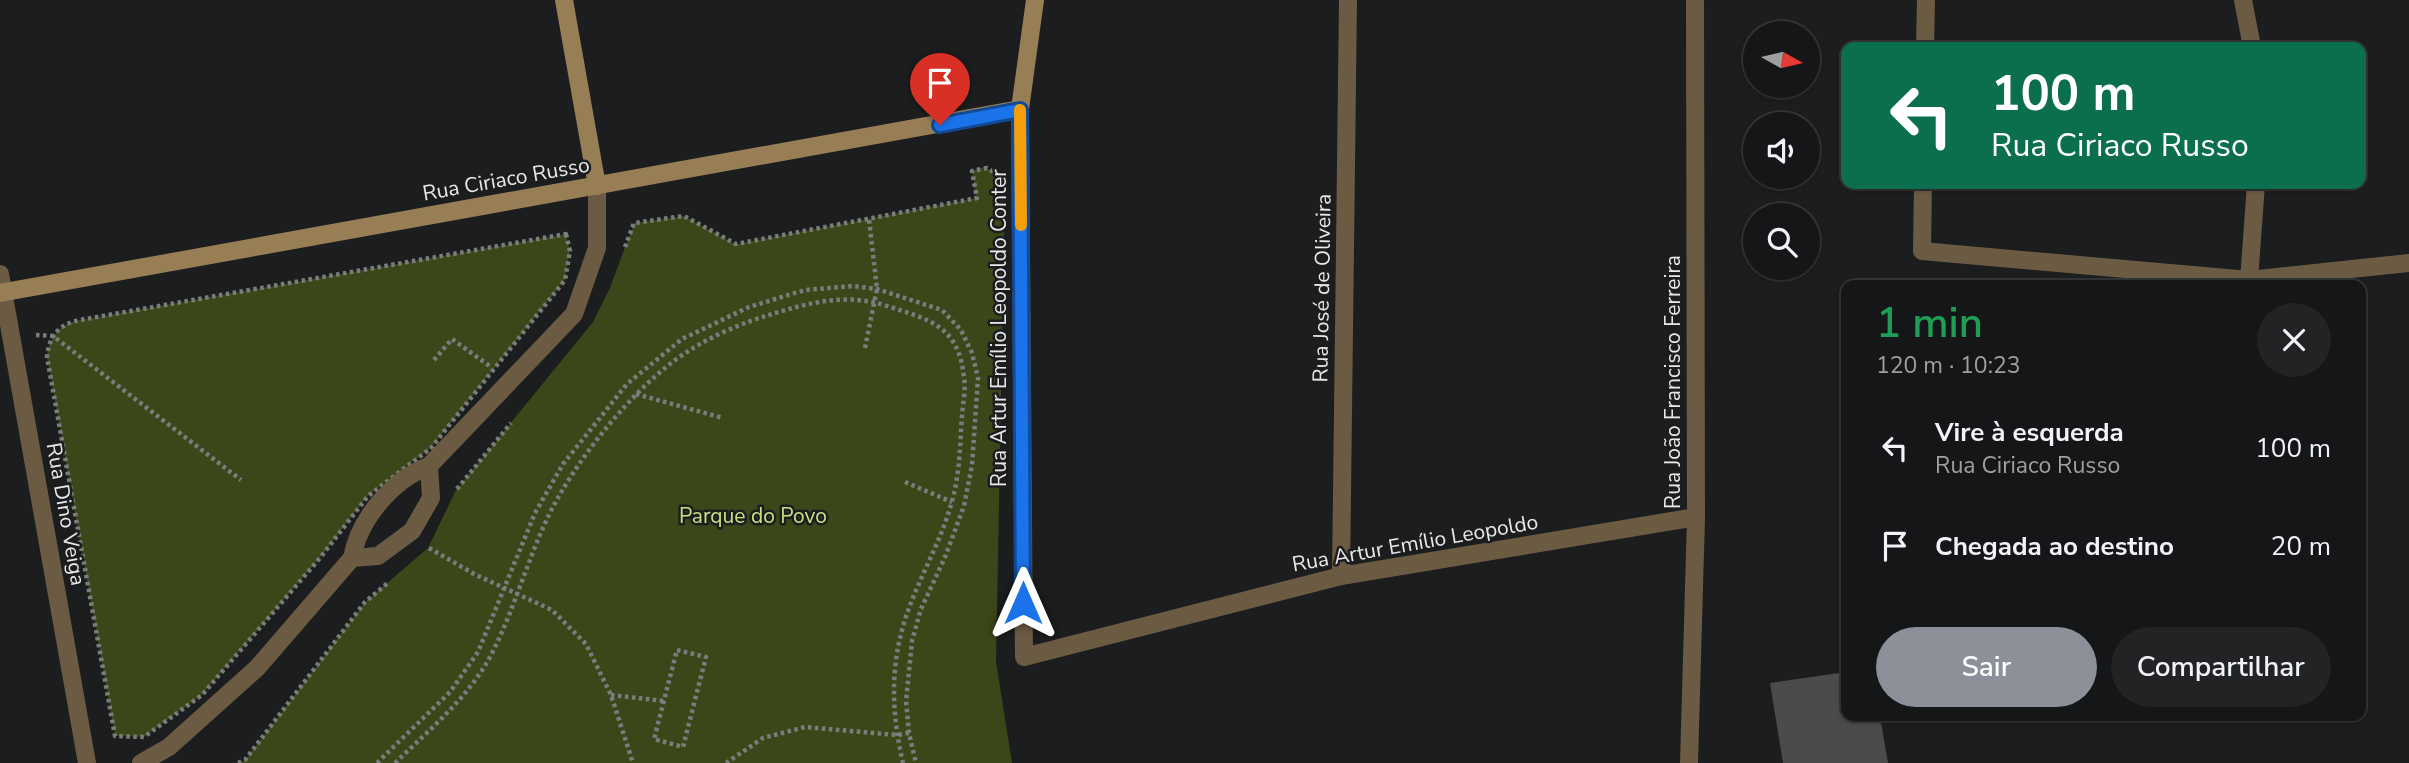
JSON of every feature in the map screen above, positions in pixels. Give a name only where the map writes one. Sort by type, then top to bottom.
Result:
[{"type":"street","points":[[141,763],[169,747],[257,667],[352,558],[356,540],[378,504],[410,474],[429,466],[574,313],[597,248],[597,186],[564,0]]},
{"type":"street","name":"Rua Artur Emílio Leopoldo Conter","points":[[1024,657],[1020,110],[1035,0]]},
{"type":"street","name":"Rua José de Oliveira","points":[[1341,576],[1348,0]]},
{"type":"street","name":"Rua João Francisco Ferreira","points":[[1689,763],[1696,517],[1695,0]]},
{"type":"street","points":[[1925,42],[1926,0]]},
{"type":"street","points":[[2243,0],[2251,42]]},
{"type":"street","name":"Rua Ciriaco Russo","points":[[2,293],[1020,110]]},
{"type":"street","points":[[1923,189],[1922,251],[2249,280],[2409,263]]},
{"type":"street","points":[[2249,280],[2256,189]]},
{"type":"street","name":"Rua Dino Veiga","points":[[0,274],[86,763]]},
{"type":"street","points":[[352,558],[378,556],[412,531],[431,498],[429,466]]},
{"type":"street","name":"Rua Artur Emílio Leopoldo","points":[[1024,657],[1341,576],[1696,517]]},
{"type":"path","points":[[622,255],[634,223],[684,216],[736,244],[977,198],[972,170],[987,168],[999,175]]},
{"type":"path","points":[[865,348],[877,289],[869,219]]},
{"type":"path","points":[[566,234],[570,251],[565,280],[431,448],[368,496],[320,558],[202,695],[145,737],[115,736],[47,357],[52,336],[69,322],[566,234]]},
{"type":"path","points":[[377,763],[450,692],[478,652],[535,513],[563,464],[626,384],[682,339],[749,307],[805,290],[853,286],[877,289],[942,310],[961,330],[967,341],[978,378],[972,465],[964,506],[945,557],[921,609],[912,641],[906,701],[909,733],[916,763]]},
{"type":"path","points":[[395,763],[460,700],[489,658],[547,519],[573,471],[636,394],[689,350],[754,319],[808,303],[853,299],[874,302],[935,322],[950,338],[960,357],[965,379],[959,464],[952,502],[909,604],[900,638],[893,701],[903,763]]},
{"type":"path","points":[[11,334],[52,336],[241,480]]},
{"type":"path","points":[[435,360],[452,339],[494,369]]},
{"type":"path","points":[[636,394],[723,418]]},
{"type":"path","points":[[456,490],[516,416]]},
{"type":"path","points":[[905,482],[952,502]]},
{"type":"path","points":[[434,536],[428,548],[552,610],[586,644],[611,695],[633,763]]},
{"type":"path","points":[[238,763],[245,760],[365,602],[397,575]]},
{"type":"path","points":[[677,650],[706,657],[683,747],[654,739],[664,701],[677,650]]},
{"type":"path","points":[[611,695],[664,701]]},
{"type":"path","points":[[726,763],[763,738],[805,727],[897,735],[909,733]]},
{"type":"green space","name":"Parque do Povo","points":[[979,168],[996,173],[1005,188],[996,662],[1012,763],[238,763],[245,760],[365,602],[428,548],[456,490],[593,322],[610,288],[634,223],[684,216],[736,244],[976,198],[972,171]]},
{"type":"green space","points":[[566,234],[570,251],[565,280],[431,448],[368,496],[320,558],[202,695],[144,737],[115,736],[47,357],[56,332],[80,320]]},
{"type":"building","points":[[1841,673],[1841,721],[1881,721],[1888,763],[1783,763],[1770,683]]},
{"type":"slow traffic","points":[[1020,110],[1021,225]]},
{"type":"route","points":[[940,125],[1020,110],[1023,603]]}]
